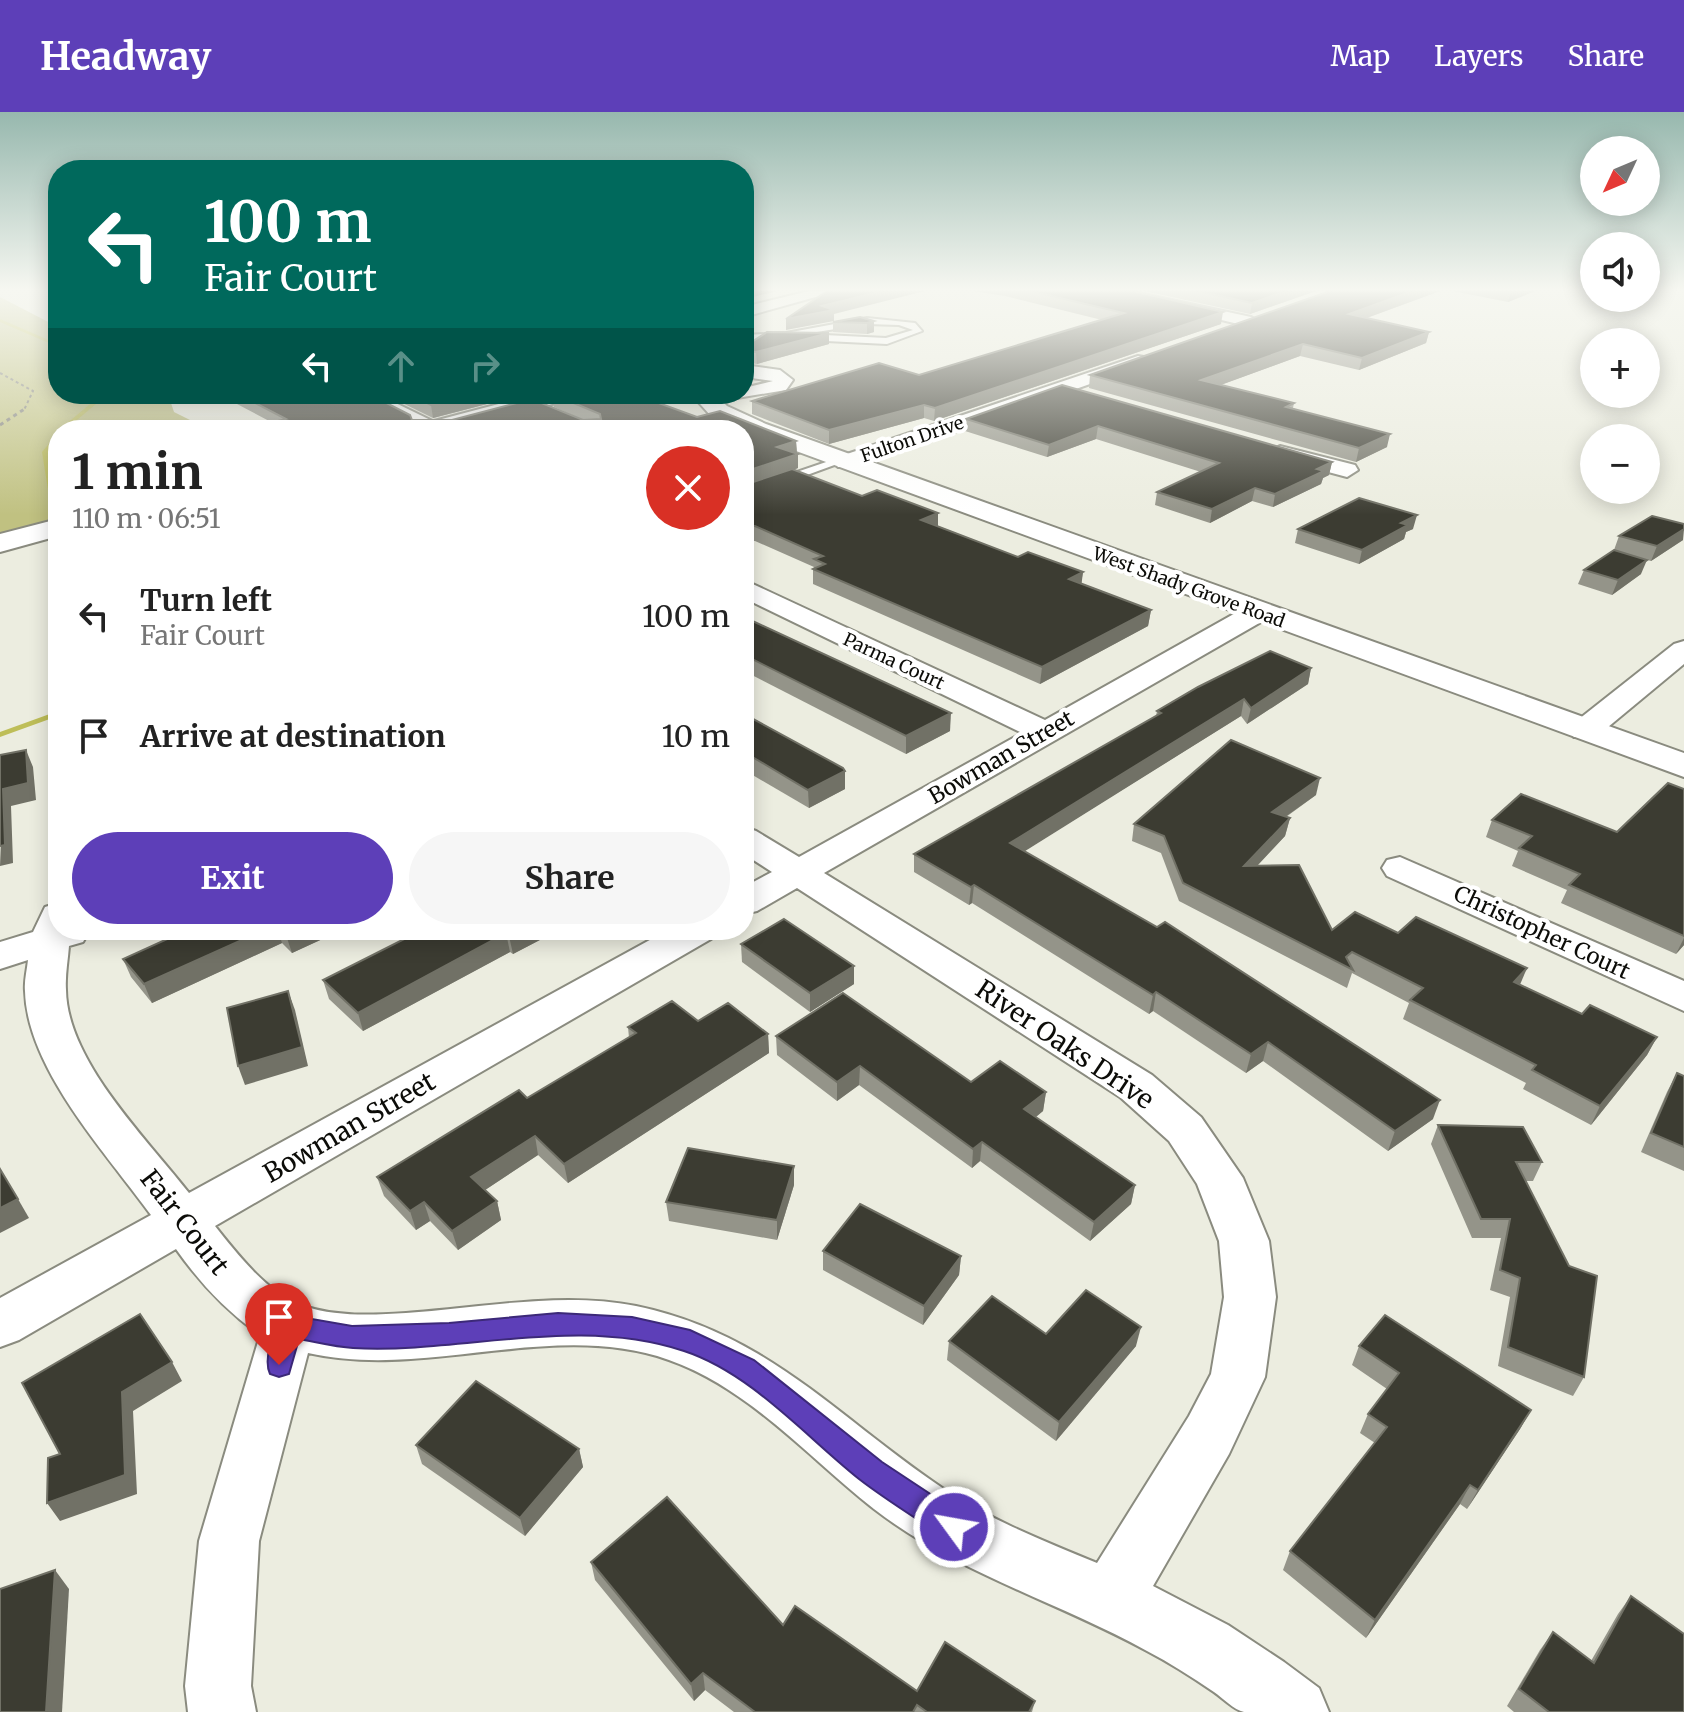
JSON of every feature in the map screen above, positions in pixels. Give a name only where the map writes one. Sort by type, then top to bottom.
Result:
[{"type":"main road","points":[[468,420],[525,404]]},
{"type":"main road","name":"West Shady Grove Road","points":[[713,404],[736,420]]},
{"type":"main road","name":"West Shady Grove Road","points":[[754,427],[1684,766]]},
{"type":"main road","points":[[0,543],[48,530]]},
{"type":"street","name":"Fulton Drive","points":[[844,461],[1125,366]]},
{"type":"street","points":[[754,372],[773,374],[784,380],[773,388],[754,392]]},
{"type":"street","points":[[1059,388],[1100,401]]},
{"type":"street","points":[[382,404],[416,420]]},
{"type":"street","points":[[1259,446],[1347,470]]},
{"type":"street","name":"Parma Court","points":[[754,593],[1045,732]]},
{"type":"street","name":"Bowman Street","points":[[754,897],[1258,612]]},
{"type":"street","points":[[1585,730],[1684,650]]},
{"type":"street","name":"River Oaks Drive","points":[[754,844],[1136,1086],[1185,1129],[1219,1178],[1244,1241],[1250,1297],[1238,1377],[1209,1435],[1110,1600]]},
{"type":"street","name":"Christopher Court","points":[[1400,868],[1684,997]]},
{"type":"street","points":[[0,956],[48,934]]},
{"type":"street","name":"Fair Court","points":[[59,940],[45,992],[57,1039],[76,1079],[221,1272],[251,1300],[289,1326]]},
{"type":"street","name":"Bowman Street","points":[[0,1324],[679,940]]},
{"type":"street","points":[[222,1712],[218,1686],[229,1541],[289,1326],[352,1337],[449,1334],[558,1323],[632,1328],[690,1341],[744,1368],[872,1472],[932,1515],[1000,1553],[1110,1600],[1207,1650],[1295,1712]]},
{"type":"lane","points":[[754,489],[844,461]]},
{"type":"path","points":[[0,373],[33,391],[33,400],[26,409],[0,425]]},
{"type":"green space","points":[[0,366],[48,366],[48,404],[171,404],[174,412],[190,420],[48,420],[48,521],[0,534]]},
{"type":"building","points":[[870,366],[888,366],[919,375],[950,366],[1062,366],[935,408],[924,405],[829,430],[754,402]]},
{"type":"building","points":[[1117,366],[1242,366],[1201,380],[1294,403],[1286,407],[1390,434],[1359,448],[1090,375]]},
{"type":"building","points":[[1062,385],[1332,462],[1317,469],[1324,471],[1275,494],[1255,488],[1212,509],[1157,492],[1219,463],[1098,426],[1049,445],[966,419]]},
{"type":"building","points":[[257,404],[389,404],[410,415],[412,420],[282,420],[286,419]]},
{"type":"building","points":[[513,404],[544,404],[583,420],[452,420]]},
{"type":"building","points":[[576,404],[661,404],[697,417],[720,411],[743,420],[583,420],[601,419],[600,414]]},
{"type":"building","points":[[754,424],[796,441],[777,447],[798,454],[754,469]]},
{"type":"building","points":[[792,469],[862,496],[877,490],[938,513],[921,520],[1018,557],[1028,552],[1083,572],[1069,579],[1151,610],[1042,667],[813,569],[825,564],[814,559],[823,556],[754,526],[754,482]]},
{"type":"building","points":[[1359,498],[1417,515],[1401,523],[1408,525],[1362,550],[1298,529]]},
{"type":"building","points":[[1652,516],[1684,524],[1684,529],[1657,546],[1619,536]]},
{"type":"building","points":[[1614,550],[1647,560],[1618,580],[1584,570]]},
{"type":"building","points":[[754,622],[951,713],[906,736],[754,660]]},
{"type":"building","points":[[1270,651],[1311,668],[1251,708],[1244,699],[1010,843],[1157,927],[1165,922],[1440,1100],[1395,1131],[1268,1042],[1251,1054],[1156,992],[1153,995],[974,885],[971,887],[914,854],[1161,713],[1157,711],[1198,687]]},
{"type":"building","points":[[754,719],[845,771],[808,790],[754,758]]},
{"type":"building","points":[[1231,740],[1320,778],[1272,812],[1290,818],[1244,866],[1299,865],[1332,930],[1355,912],[1398,933],[1416,917],[1527,968],[1514,982],[1582,1014],[1590,1005],[1657,1037],[1600,1106],[1532,1070],[1536,1065],[1410,1000],[1423,988],[1352,952],[1346,957],[1353,970],[1183,883],[1164,836],[1134,824]]},
{"type":"building","points":[[26,750],[28,783],[3,789],[5,845],[0,846],[0,755]]},
{"type":"building","points":[[1668,783],[1684,789],[1684,936],[1569,885],[1580,874],[1519,848],[1532,836],[1492,820],[1521,794],[1617,832]]},
{"type":"building","points":[[784,919],[854,966],[810,993],[741,944],[754,940],[754,936]]},
{"type":"building","points":[[165,940],[242,940],[144,984],[123,959]]},
{"type":"building","points":[[402,940],[493,940],[358,1013],[323,980]]},
{"type":"building","points":[[288,991],[302,1047],[238,1066],[227,1008]]},
{"type":"building","points":[[843,993],[971,1082],[1000,1061],[1046,1092],[1024,1109],[1135,1185],[1094,1222],[982,1142],[973,1149],[860,1066],[837,1082],[776,1036]]},
{"type":"building","points":[[672,1001],[698,1021],[728,1003],[768,1034],[564,1164],[535,1136],[471,1177],[497,1201],[452,1231],[424,1202],[410,1211],[377,1177],[519,1090],[527,1098],[636,1033],[628,1027]]},
{"type":"building","points":[[1677,1073],[1684,1076],[1684,1147],[1651,1133]]},
{"type":"building","points":[[1438,1125],[1523,1127],[1542,1162],[1516,1162],[1569,1266],[1597,1276],[1584,1377],[1508,1347],[1520,1278],[1500,1270],[1510,1219],[1481,1219]]},
{"type":"building","points":[[688,1148],[794,1166],[777,1220],[666,1202]]},
{"type":"building","points":[[0,1169],[18,1199],[0,1208]]},
{"type":"building","points":[[860,1204],[961,1256],[924,1306],[823,1251]]},
{"type":"building","points":[[1086,1290],[1141,1327],[1059,1422],[949,1341],[992,1296],[1046,1334]]},
{"type":"building","points":[[140,1314],[172,1362],[122,1392],[125,1475],[47,1503],[48,1458],[60,1454],[22,1383]]},
{"type":"building","points":[[1385,1315],[1531,1410],[1478,1490],[1470,1485],[1375,1620],[1290,1551],[1387,1427],[1368,1414],[1399,1373],[1359,1346]]},
{"type":"building","points":[[476,1381],[579,1449],[520,1518],[416,1445]]},
{"type":"building","points":[[667,1497],[783,1625],[795,1606],[917,1691],[945,1642],[1035,1701],[1029,1712],[927,1712],[917,1705],[913,1712],[755,1712],[703,1673],[691,1684],[591,1562]]},
{"type":"building","points":[[55,1570],[46,1712],[0,1712],[0,1589]]},
{"type":"building","points":[[1631,1596],[1684,1634],[1684,1712],[1549,1712],[1519,1689],[1553,1632],[1594,1663]]},
{"type":"waterway","points":[[74,420],[93,404]]},
{"type":"waterway","points":[[48,448],[45,452],[48,471]]},
{"type":"waterway","points":[[0,735],[48,717]]},
{"type":"route","points":[[279,1365],[289,1326],[352,1337],[449,1334],[558,1323],[632,1328],[690,1341],[744,1368],[872,1472],[954,1527]]}]
